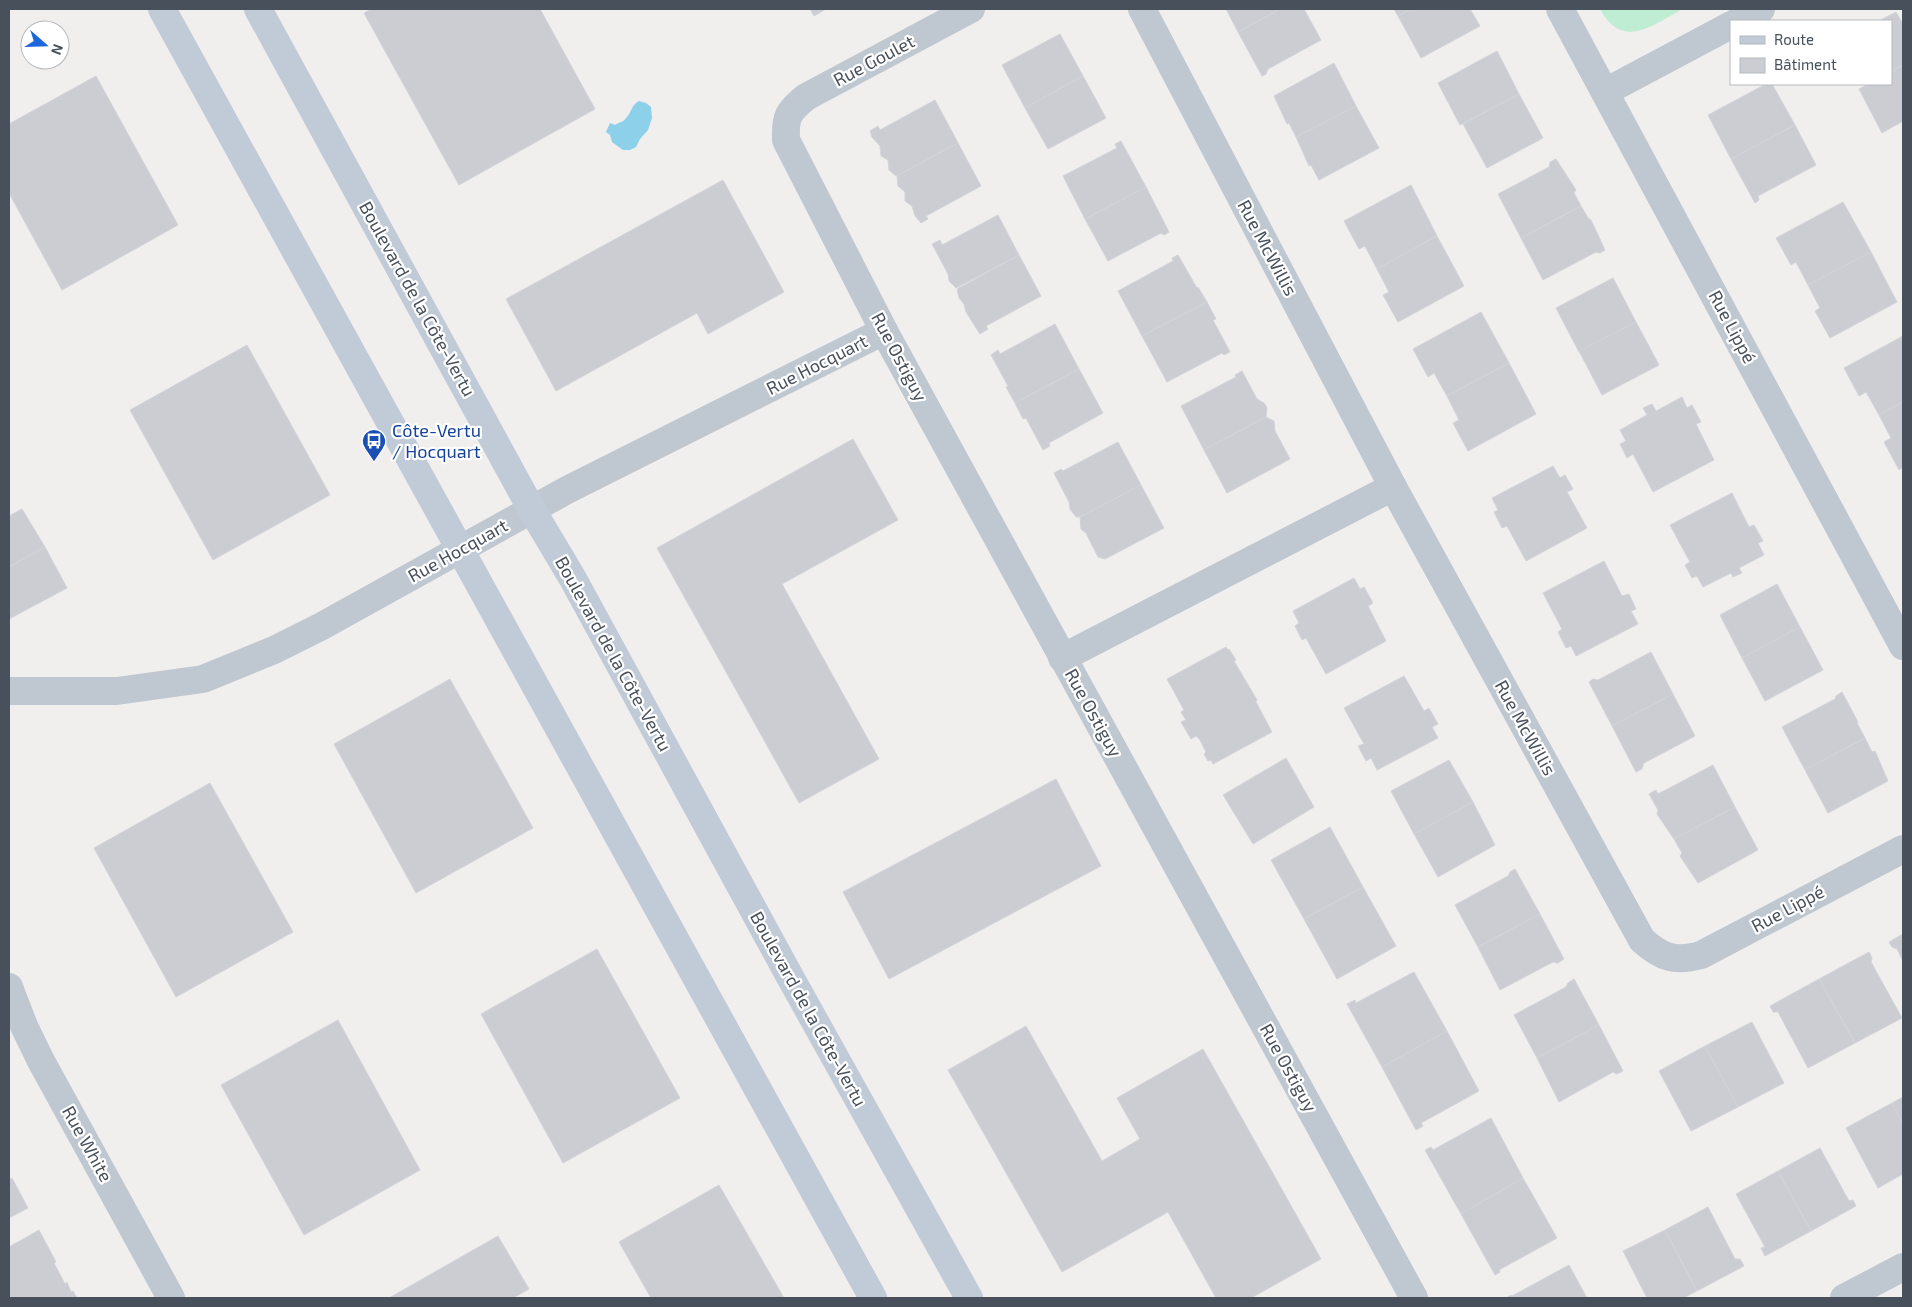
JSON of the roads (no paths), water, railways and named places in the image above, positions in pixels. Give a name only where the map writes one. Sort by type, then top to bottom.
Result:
[{"type":"main road","points":[[162,9],[873,1298]]},
{"type":"main road","name":"Boulevard de la Côte-Vertu","points":[[258,9],[532,510],[573,579],[789,976],[969,1298]]},
{"type":"street","name":"Rue Goulet","points":[[785,123],[793,108],[806,97],[971,9]]},
{"type":"street","name":"Rue McWillis","points":[[1142,9],[1393,486],[1642,940],[1654,951],[1670,957]]},
{"type":"street","name":"Rue Lippé","points":[[1560,9],[1903,646]]},
{"type":"street","points":[[1740,20],[1761,9]]},
{"type":"street","points":[[1605,92],[1730,26]]},
{"type":"street","name":"Rue Ostiguy","points":[[785,123],[786,140],[884,331],[1408,1296]]},
{"type":"street","name":"Rue Hocquart","points":[[9,691],[117,691],[203,679],[274,650],[322,626],[572,488],[884,331]]},
{"type":"street","points":[[1062,658],[1393,486]]},
{"type":"street","name":"Rue Lippé","points":[[1670,957],[1684,959],[1701,955],[1903,849]]},
{"type":"street","name":"Rue White","points":[[9,987],[24,1026],[41,1061],[170,1298]]},
{"type":"street","points":[[1844,1298],[1903,1267]]},
{"type":"water","points":[[639,101],[651,107],[652,118],[648,130],[636,147],[630,150],[623,150],[612,142],[610,135],[606,132],[610,123],[615,125],[623,121],[634,104]]},
{"type":"place","name":"Côte-Vertu / Hocquart","points":[[374,462]]}]
